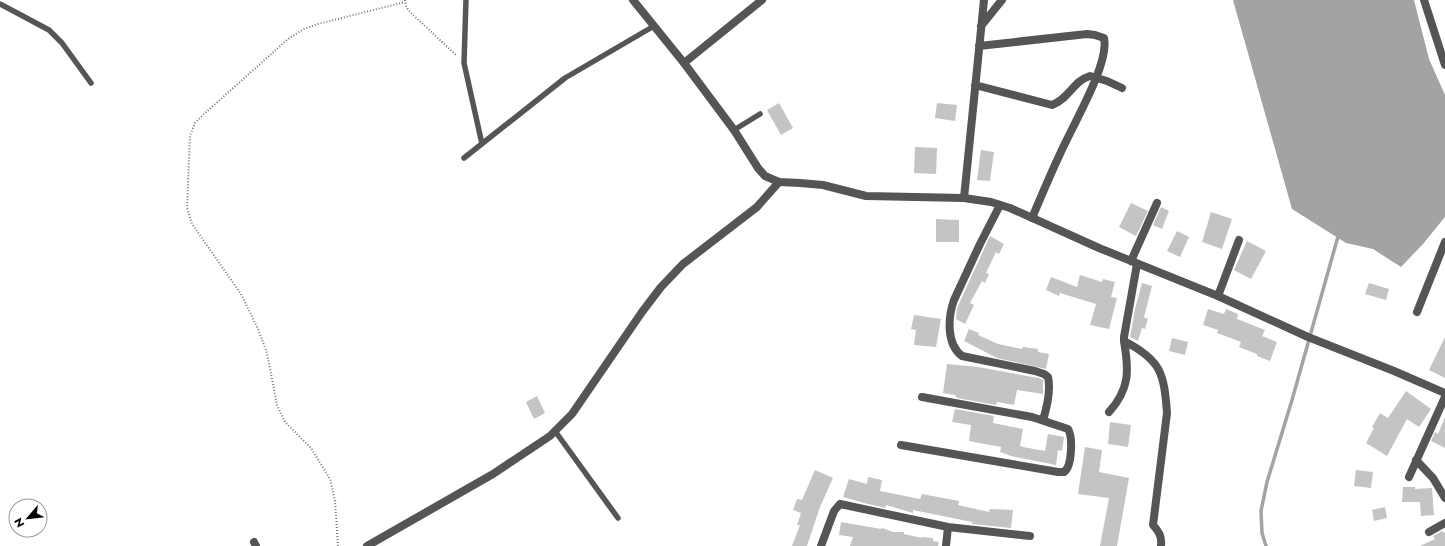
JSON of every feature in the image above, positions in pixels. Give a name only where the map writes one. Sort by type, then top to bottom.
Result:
[{"type":"street","points":[[633,0],[684,63],[734,130],[765,176],[778,182],[823,185],[866,196],[964,198],[1000,205],[1134,263],[1218,296],[1308,337],[1445,393]]},
{"type":"street","points":[[684,63],[762,0]]},
{"type":"street","points":[[964,198],[984,0]]},
{"type":"street","points":[[981,26],[1002,0]]},
{"type":"street","points":[[1424,0],[1445,65]]},
{"type":"street","points":[[979,46],[1087,34],[1095,34],[1104,38],[1105,43],[1101,63],[1092,89],[1060,153],[1032,218]]},
{"type":"street","points":[[975,85],[1052,105],[1064,99],[1080,80],[1090,76],[1122,88]]},
{"type":"street","points":[[367,546],[494,474],[542,443],[555,432],[572,414],[642,312],[661,287],[689,259],[757,207],[778,182]]},
{"type":"street","points":[[1109,412],[1117,403],[1125,386],[1128,374],[1124,341],[1134,263],[1157,203]]},
{"type":"street","points":[[1000,205],[954,300],[951,309],[950,323],[952,342],[954,348],[962,356],[1035,371],[1048,377],[1047,408],[1043,420]]},
{"type":"street","points":[[1218,296],[1239,240]]},
{"type":"street","points":[[1417,312],[1445,242]]},
{"type":"street","points":[[1124,341],[1149,356],[1160,371],[1165,388],[1167,413],[1153,525],[1159,532],[1161,546]]},
{"type":"street","points":[[901,445],[1064,472],[1067,470],[1070,461],[1071,433],[1068,429],[1043,420],[922,397]]},
{"type":"street","points":[[1409,477],[1445,397]]},
{"type":"street","points":[[1416,460],[1433,478],[1445,498]]},
{"type":"street","points":[[821,546],[834,511],[840,504],[948,527],[1030,536]]},
{"type":"street","points":[[1429,532],[1445,523]]},
{"type":"street","points":[[946,546],[948,527]]},
{"type":"lane","points":[[466,0],[464,63],[482,144]]},
{"type":"lane","points":[[0,4],[49,30],[62,43],[91,83]]},
{"type":"lane","points":[[464,158],[565,78],[654,26]]},
{"type":"lane","points":[[734,130],[760,114]]},
{"type":"lane","points":[[555,432],[618,518]]},
{"type":"path","points":[[338,546],[335,500],[330,479],[311,448],[285,422],[277,405],[267,353],[258,329],[241,294],[192,224],[187,208],[190,136],[195,123],[203,114],[288,39],[304,29],[318,24],[405,1],[406,7],[411,13],[464,63]]},
{"type":"shaded area","points":[[1233,0],[1414,0],[1429,59],[1445,95],[1445,217],[1423,244],[1401,267],[1373,249],[1346,243],[1292,209]]},
{"type":"building","points":[[779,103],[793,128],[781,135],[767,110]]},
{"type":"building","points":[[937,103],[957,105],[955,121],[935,118]]},
{"type":"building","points":[[915,147],[937,148],[936,174],[914,173]]},
{"type":"building","points":[[981,150],[994,152],[990,181],[977,180]]},
{"type":"building","points":[[1131,203],[1148,211],[1136,236],[1119,227]]},
{"type":"building","points":[[1161,207],[1169,211],[1162,229],[1153,225]]},
{"type":"building","points":[[1211,212],[1232,219],[1222,249],[1202,242]]},
{"type":"building","points":[[936,219],[959,220],[959,242],[936,242]]},
{"type":"building","points":[[1177,231],[1189,237],[1180,257],[1167,251]]},
{"type":"building","points":[[990,236],[1004,244],[999,254],[996,252],[986,273],[989,274],[985,283],[982,281],[970,303],[974,305],[965,324],[956,319],[957,308]]},
{"type":"building","points":[[1247,241],[1266,251],[1251,279],[1234,270]]},
{"type":"building","points":[[1080,275],[1102,282],[1103,279],[1115,282],[1111,297],[1117,298],[1109,329],[1090,325],[1096,304],[1060,293],[1059,296],[1046,290],[1051,277],[1077,287]]},
{"type":"building","points":[[1142,283],[1152,286],[1144,317],[1148,319],[1145,329],[1142,328],[1138,341],[1130,337]]},
{"type":"building","points":[[1369,283],[1389,289],[1386,300],[1365,294]]},
{"type":"building","points":[[1208,309],[1224,314],[1226,309],[1238,314],[1237,319],[1265,330],[1262,336],[1277,342],[1270,361],[1239,347],[1241,342],[1217,333],[1218,330],[1203,325]]},
{"type":"building","points":[[914,315],[941,319],[936,347],[914,345],[916,330],[911,329]]},
{"type":"building","points":[[969,329],[998,344],[1022,349],[1023,347],[1038,349],[1038,352],[1049,354],[1046,369],[997,358],[964,341]]},
{"type":"building","points":[[1445,337],[1445,378],[1429,370]]},
{"type":"building","points":[[1172,338],[1188,342],[1185,355],[1169,351]]},
{"type":"building","points":[[947,364],[978,367],[1038,378],[1037,377],[1043,380],[1043,394],[1017,390],[1014,405],[997,402],[996,405],[957,398],[955,395],[943,393]]},
{"type":"building","points":[[1406,391],[1431,409],[1419,427],[1407,419],[1387,456],[1366,443],[1374,428],[1372,427],[1380,413],[1388,418]]},
{"type":"building","points":[[537,396],[545,413],[534,419],[526,402]]},
{"type":"building","points":[[955,409],[994,416],[993,423],[1023,429],[1020,446],[1023,447],[1045,451],[1048,434],[1064,437],[1062,451],[1058,450],[1056,465],[1011,456],[1000,452],[1001,447],[969,441],[971,425],[952,422]]},
{"type":"building","points":[[1445,417],[1445,448],[1431,441],[1435,432],[1438,434]]},
{"type":"building","points":[[1110,422],[1131,425],[1128,447],[1108,444]]},
{"type":"building","points":[[1085,447],[1102,450],[1099,472],[1129,478],[1117,546],[1100,546],[1109,498],[1078,494]]},
{"type":"building","points":[[815,470],[833,478],[820,507],[807,546],[792,546],[800,525],[797,525],[801,513],[793,510],[797,499],[802,500]]},
{"type":"building","points":[[1356,470],[1373,472],[1371,488],[1354,486]]},
{"type":"building","points":[[868,477],[882,480],[880,491],[920,499],[922,494],[959,501],[958,505],[989,512],[990,509],[1013,510],[1011,528],[972,524],[972,522],[913,510],[913,513],[886,505],[885,508],[843,497],[849,479],[867,484]]},
{"type":"building","points":[[1403,487],[1415,487],[1415,489],[1432,488],[1434,515],[1421,516],[1420,502],[1402,502]]},
{"type":"building","points":[[1385,507],[1387,518],[1374,521],[1372,510]]},
{"type":"building","points":[[841,522],[882,528],[893,532],[904,532],[904,534],[922,538],[933,538],[933,541],[939,542],[938,546],[850,546],[853,537],[839,535]]},
{"type":"building","points":[[1442,531],[1445,533],[1445,546],[1420,546],[1435,539],[1433,536]]},
{"type":"waterway","points":[[1266,546],[1262,533],[1261,511],[1267,482],[1292,400],[1339,233]]}]
